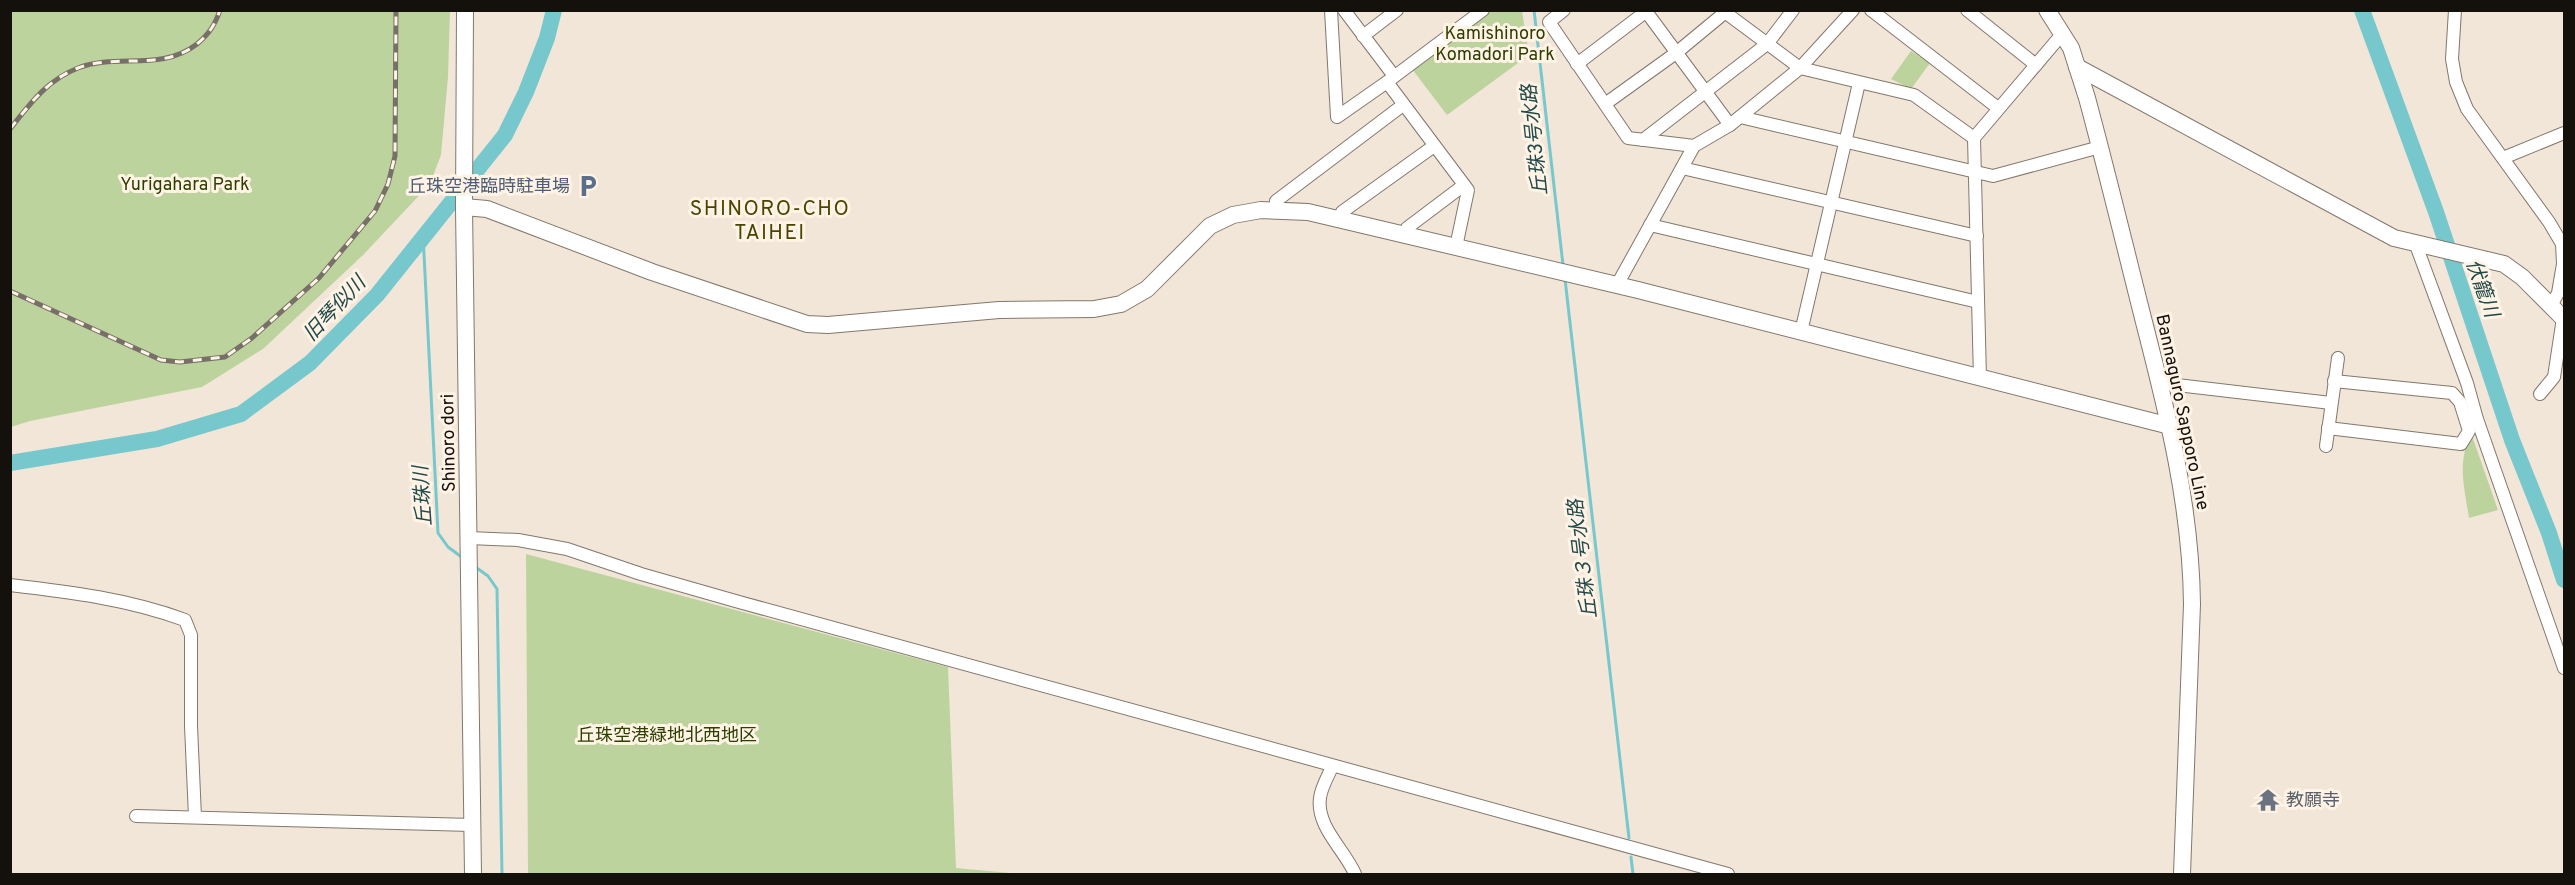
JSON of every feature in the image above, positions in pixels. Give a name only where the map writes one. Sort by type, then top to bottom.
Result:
[{"type":"street","name":"Shinoro dori","points":[[465,10],[464,205],[473,874]]},
{"type":"street","points":[[1331,10],[1336,117],[1483,10]]},
{"type":"street","points":[[1344,10],[1364,36],[1403,105],[1468,190],[1456,247]]},
{"type":"street","points":[[1364,36],[1397,10]]},
{"type":"street","points":[[1564,10],[1549,22],[1628,138],[1694,146]]},
{"type":"street","points":[[1643,140],[1767,44],[1793,10]]},
{"type":"street","points":[[1617,285],[1694,146],[1735,121],[1800,68],[1853,10]]},
{"type":"street","points":[[1871,10],[1998,108]]},
{"type":"street","points":[[1967,10],[2036,65]]},
{"type":"street","name":"Bannaguro Sapporo Line","points":[[2047,10],[2063,33],[2077,67],[2100,147],[2160,383],[2186,515],[2192,562],[2182,874]]},
{"type":"street","points":[[2455,10],[2452,59],[2456,82],[2467,109],[2549,222],[2562,244],[2563,264],[2558,293],[2560,314],[2554,377],[2540,394]]},
{"type":"street","points":[[1577,64],[1646,11],[1706,92],[1735,121],[1846,142],[1993,176],[2100,147]]},
{"type":"street","points":[[1605,104],[1676,52],[1725,11],[1800,68],[1914,94],[1974,138]]},
{"type":"street","points":[[1980,378],[1974,138],[2063,33]]},
{"type":"street","points":[[2077,67],[2394,238],[2504,264],[2522,277],[2560,314]]},
{"type":"street","points":[[1801,332],[1859,83]]},
{"type":"street","points":[[1275,210],[1276,201],[1403,105]]},
{"type":"street","points":[[2503,158],[2565,134]]},
{"type":"street","points":[[1340,220],[1342,212],[1434,146]]},
{"type":"street","points":[[1682,168],[1977,236]]},
{"type":"street","points":[[1406,235],[1407,228],[1464,185]]},
{"type":"street","points":[[464,205],[488,209],[652,272],[807,324],[828,325],[999,310],[1094,309],[1120,304],[1147,289],[1210,226],[1233,215],[1275,210],[1308,212],[1617,285],[2170,426]]},
{"type":"street","points":[[1650,225],[1978,302]]},
{"type":"street","points":[[2419,245],[2467,383],[2477,419],[2565,668]]},
{"type":"street","points":[[2326,446],[2338,358]]},
{"type":"street","points":[[2328,428],[2461,444],[2469,430],[2460,402],[2452,393],[2334,381]]},
{"type":"street","points":[[2160,383],[2331,403]]},
{"type":"street","points":[[469,544],[518,540],[567,549],[663,580],[1332,767],[1728,874]]},
{"type":"street","points":[[10,585],[89,594],[153,608],[185,621],[191,635],[191,726],[195,817]]},
{"type":"street","points":[[1332,767],[1320,798],[1322,815],[1332,839],[1355,874]]},
{"type":"street","points":[[136,816],[472,825]]},
{"type":"green space","name":"Yurigahara Park","points":[[10,11],[450,11],[448,77],[441,155],[430,184],[363,255],[263,349],[202,387],[30,421],[11,427]]},
{"type":"green space","name":"Kamishinoro Komadori Park","points":[[1490,11],[1522,11],[1529,55],[1447,115],[1412,69]]},
{"type":"green space","points":[[1911,51],[1930,63],[1911,89],[1891,79]]},
{"type":"green space","points":[[2471,433],[2498,510],[2469,518],[2463,465]]},
{"type":"green space","name":"丘珠空港緑地北西地区","points":[[526,554],[948,667],[956,868],[1020,874],[528,874]]},
{"type":"waterway","name":"旧琴似川","points":[[10,463],[157,439],[241,414],[310,363],[377,295],[505,135],[526,92],[547,38],[554,10]]},
{"type":"waterway","name":"丘珠3号水路","points":[[1534,10],[1563,265]]},
{"type":"waterway","name":"伏籠川","points":[[2362,10],[2436,212],[2512,440],[2549,533],[2564,580]]},
{"type":"waterway","name":"丘珠川","points":[[423,234],[438,533],[448,547],[463,558]]},
{"type":"waterway","name":"丘珠３号水路","points":[[1565,279],[1629,838]]},
{"type":"waterway","name":"丘珠川","points":[[474,566],[488,576],[497,589],[502,874]]},
{"type":"waterway","name":"丘珠３号水路","points":[[1631,857],[1633,874]]},
{"type":"railway","points":[[10,129],[48,86],[67,73],[93,64],[154,60],[183,52],[197,44],[208,33],[220,10]]},
{"type":"railway","points":[[10,291],[161,360],[180,362],[225,357],[252,338],[319,278],[375,211],[388,184],[395,156],[396,10]]},
{"type":"place","name":"丘珠空港臨時駐車場","points":[[588,186]]},
{"type":"place","name":"教願寺","points":[[2268,800]]},
{"type":"district","name":"SHINORO-CHO TAIHEI","points":[[770,220]]}]
